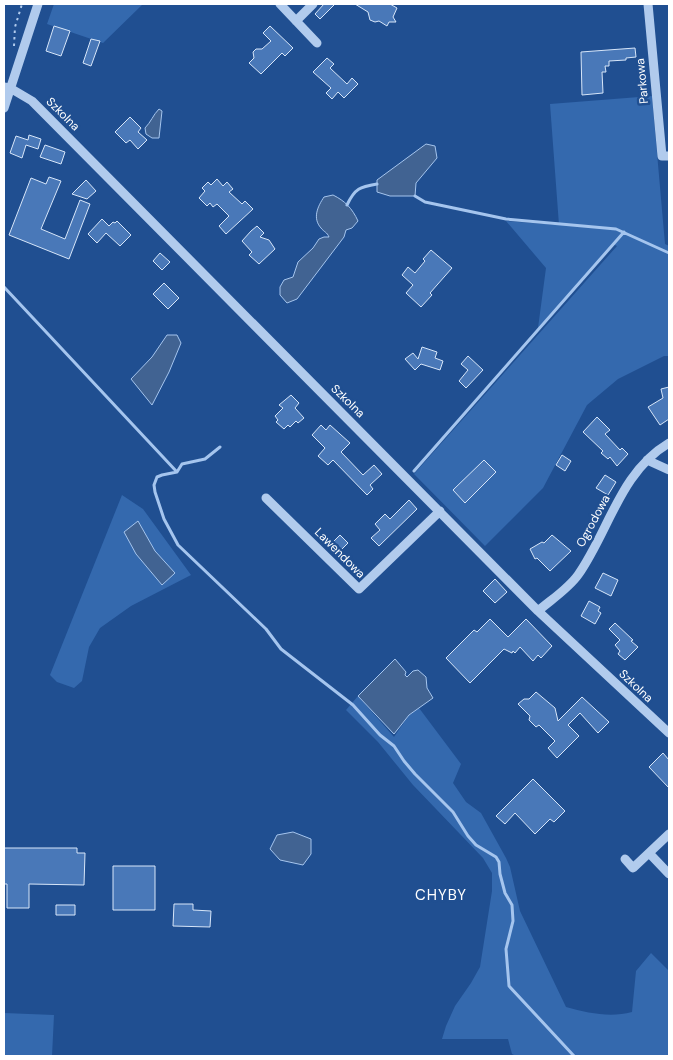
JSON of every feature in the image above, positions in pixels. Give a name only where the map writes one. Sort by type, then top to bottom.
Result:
[{"type":"street","points":[[4,108],[7,87],[38,4]]},
{"type":"street","points":[[280,4],[317,43]]},
{"type":"street","points":[[296,21],[313,4]]},
{"type":"street","name":"Parkowa","points":[[648,4],[665,156]]},
{"type":"street","name":"Szkolna","points":[[7,87],[32,100],[538,611],[669,733]]},
{"type":"street","name":"Ogrodowa","points":[[538,611],[571,584],[628,483],[647,460],[669,443]]},
{"type":"street","points":[[647,460],[669,470]]},
{"type":"street","name":"Lawendowa","points":[[266,498],[359,589],[440,511]]},
{"type":"street","points":[[625,859],[633,868],[669,834]]},
{"type":"street","points":[[649,853],[669,874]]},
{"type":"path","points":[[14,48],[15,27],[22,4]]},
{"type":"shaded area","points":[[54,4],[143,4],[103,43],[47,24]]},
{"type":"shaded area","points":[[652,96],[665,244],[669,246],[669,356],[664,356],[618,379],[587,405],[543,488],[485,546],[414,474],[617,246],[613,244],[538,328],[546,268],[506,221],[559,225],[550,104]]},
{"type":"shaded area","points":[[159,109],[162,111],[159,138],[152,138],[146,134],[145,128]]},
{"type":"shaded area","points":[[426,144],[435,146],[437,158],[416,183],[415,196],[390,196],[377,192],[377,180]]},
{"type":"shaded area","points":[[333,195],[348,205],[358,221],[352,228],[346,230],[344,237],[297,299],[287,303],[280,295],[280,287],[284,280],[293,277],[298,262],[313,248],[319,239],[329,237],[318,224],[316,216],[324,197]]},
{"type":"shaded area","points":[[167,335],[177,335],[181,343],[152,405],[131,379],[152,357]]},
{"type":"shaded area","points":[[122,495],[143,509],[191,575],[131,606],[100,628],[89,647],[82,681],[74,688],[57,682],[50,675]]},
{"type":"shaded area","points":[[138,521],[155,551],[175,573],[162,585],[136,554],[124,532]]},
{"type":"shaded area","points":[[395,659],[406,672],[405,675],[407,677],[413,671],[418,670],[426,677],[427,688],[433,698],[409,715],[394,734],[358,696]]},
{"type":"shaded area","points":[[358,696],[394,737],[409,715],[419,708],[461,764],[453,783],[466,802],[481,813],[506,858],[510,867],[520,911],[566,1007],[607,1015],[632,1012],[636,971],[651,953],[669,971],[669,1056],[516,1056],[512,1054],[508,1039],[442,1039],[455,1006],[480,967],[492,891],[492,873],[483,858],[413,785],[378,742],[346,710]]},
{"type":"shaded area","points":[[293,832],[311,839],[311,854],[303,865],[280,860],[270,849],[277,835]]},
{"type":"shaded area","points":[[4,1013],[54,1015],[52,1056],[4,1056]]},
{"type":"building","points":[[324,4],[335,4],[320,19],[315,14]]},
{"type":"building","points":[[355,4],[390,4],[397,8],[393,17],[396,22],[389,22],[387,26],[379,21],[370,20],[368,12]]},
{"type":"building","points":[[54,26],[70,31],[61,56],[46,51]]},
{"type":"building","points":[[270,26],[293,48],[285,56],[282,53],[261,74],[249,63],[254,58],[253,52],[256,49],[262,49],[271,41],[263,33]]},
{"type":"building","points":[[91,39],[100,41],[91,66],[83,63]]},
{"type":"building","points":[[635,48],[636,57],[626,58],[626,60],[609,61],[609,66],[605,66],[606,72],[602,72],[603,93],[582,95],[581,52]]},
{"type":"building","points":[[327,58],[334,64],[330,68],[347,84],[352,78],[358,84],[344,98],[338,92],[332,99],[326,93],[331,88],[313,72]]},
{"type":"building","points":[[130,117],[141,128],[138,132],[147,140],[138,149],[130,140],[126,143],[115,132]]},
{"type":"building","points":[[29,135],[41,139],[38,149],[26,145],[22,158],[10,153],[16,136],[28,140]]},
{"type":"building","points":[[45,145],[65,152],[61,164],[40,157]]},
{"type":"building","points":[[49,177],[61,181],[41,229],[65,239],[80,200],[90,204],[69,259],[9,235],[31,178],[46,184]]},
{"type":"building","points":[[217,179],[223,186],[227,182],[233,189],[229,192],[242,204],[245,201],[253,209],[226,234],[219,226],[229,216],[217,204],[213,207],[210,203],[207,206],[199,198],[205,191],[202,188],[208,182],[211,185]]},
{"type":"building","points":[[86,180],[96,191],[87,199],[72,194]]},
{"type":"building","points":[[102,219],[109,226],[117,221],[131,235],[120,246],[106,233],[97,243],[88,234]]},
{"type":"building","points":[[257,226],[264,233],[260,237],[269,240],[275,249],[259,264],[249,255],[252,252],[242,241]]},
{"type":"building","points":[[431,250],[452,268],[430,293],[432,295],[421,307],[406,293],[413,285],[402,275],[408,267],[415,273]]},
{"type":"building","points":[[160,253],[170,262],[162,270],[153,261]]},
{"type":"building","points":[[164,283],[179,298],[168,309],[153,294]]},
{"type":"building","points":[[422,347],[437,352],[435,358],[443,361],[440,370],[421,364],[415,370],[405,359],[413,353],[418,359]]},
{"type":"building","points":[[468,356],[483,370],[466,388],[459,381],[468,370],[461,364]]},
{"type":"building","points":[[669,387],[669,419],[660,425],[648,407],[663,398],[661,389]]},
{"type":"building","points":[[291,395],[299,403],[295,408],[304,418],[298,423],[296,421],[290,427],[288,425],[284,429],[276,422],[278,420],[275,416],[283,408],[279,405]]},
{"type":"building","points":[[597,417],[610,430],[605,434],[620,450],[622,448],[628,454],[617,466],[610,457],[608,459],[601,453],[603,451],[583,432]]},
{"type":"building","points":[[321,425],[326,430],[330,425],[350,443],[341,452],[363,475],[374,465],[382,474],[370,485],[373,489],[367,495],[333,460],[328,465],[318,456],[325,448],[312,435]]},
{"type":"building","points":[[562,455],[571,461],[565,471],[556,465]]},
{"type":"building","points":[[484,460],[496,472],[465,503],[453,490]]},
{"type":"building","points":[[605,475],[616,482],[608,495],[596,488]]},
{"type":"building","points":[[409,500],[417,509],[379,546],[371,538],[380,530],[375,524],[385,514],[390,519]]},
{"type":"building","points":[[340,535],[348,543],[339,552],[331,544]]},
{"type":"building","points":[[552,535],[571,551],[550,571],[537,558],[535,559],[530,549],[542,542],[544,543]]},
{"type":"building","points":[[603,573],[618,580],[611,596],[595,588]]},
{"type":"building","points":[[495,579],[507,592],[495,603],[483,591]]},
{"type":"building","points":[[589,601],[600,607],[598,611],[601,613],[595,624],[581,616]]},
{"type":"building","points":[[490,619],[508,637],[526,619],[552,646],[541,658],[538,655],[533,661],[520,647],[515,653],[504,649],[470,683],[446,658],[474,630],[477,632]]},
{"type":"building","points":[[615,623],[638,647],[625,660],[618,654],[620,651],[615,645],[620,640],[609,629]]},
{"type":"building","points":[[536,692],[555,708],[558,721],[582,697],[609,722],[598,733],[580,713],[568,725],[579,736],[557,758],[548,748],[555,741],[539,725],[536,727],[529,720],[530,716],[518,704],[524,699],[529,699]]},
{"type":"building","points":[[663,753],[669,760],[669,788],[649,767]]},
{"type":"building","points":[[533,779],[565,811],[554,822],[550,819],[535,834],[515,813],[505,824],[496,816]]},
{"type":"building","points":[[4,848],[77,848],[77,853],[85,853],[84,885],[29,884],[29,908],[7,908],[7,884],[4,884]]},
{"type":"building","points":[[113,866],[155,866],[155,910],[113,910]]},
{"type":"building","points":[[174,904],[193,904],[193,910],[211,911],[210,927],[173,926]]},
{"type":"building","points":[[56,905],[75,905],[75,915],[56,915]]},
{"type":"waterway","points":[[347,205],[359,189],[377,184]]},
{"type":"waterway","points":[[415,196],[425,202],[506,219],[616,229],[669,253]]},
{"type":"waterway","points":[[414,471],[624,232]]},
{"type":"waterway","points":[[4,287],[177,472]]},
{"type":"waterway","points":[[220,447],[205,459],[182,464],[177,472],[157,477],[154,485],[155,492],[164,519],[178,545],[266,629],[281,649],[353,705],[380,735],[394,746],[415,774],[453,812],[476,845],[496,857],[499,862],[505,893],[512,905],[513,921],[506,949],[509,986],[574,1056]]},
{"type":"district","name":"CHYBY","points":[[441,895]]}]
